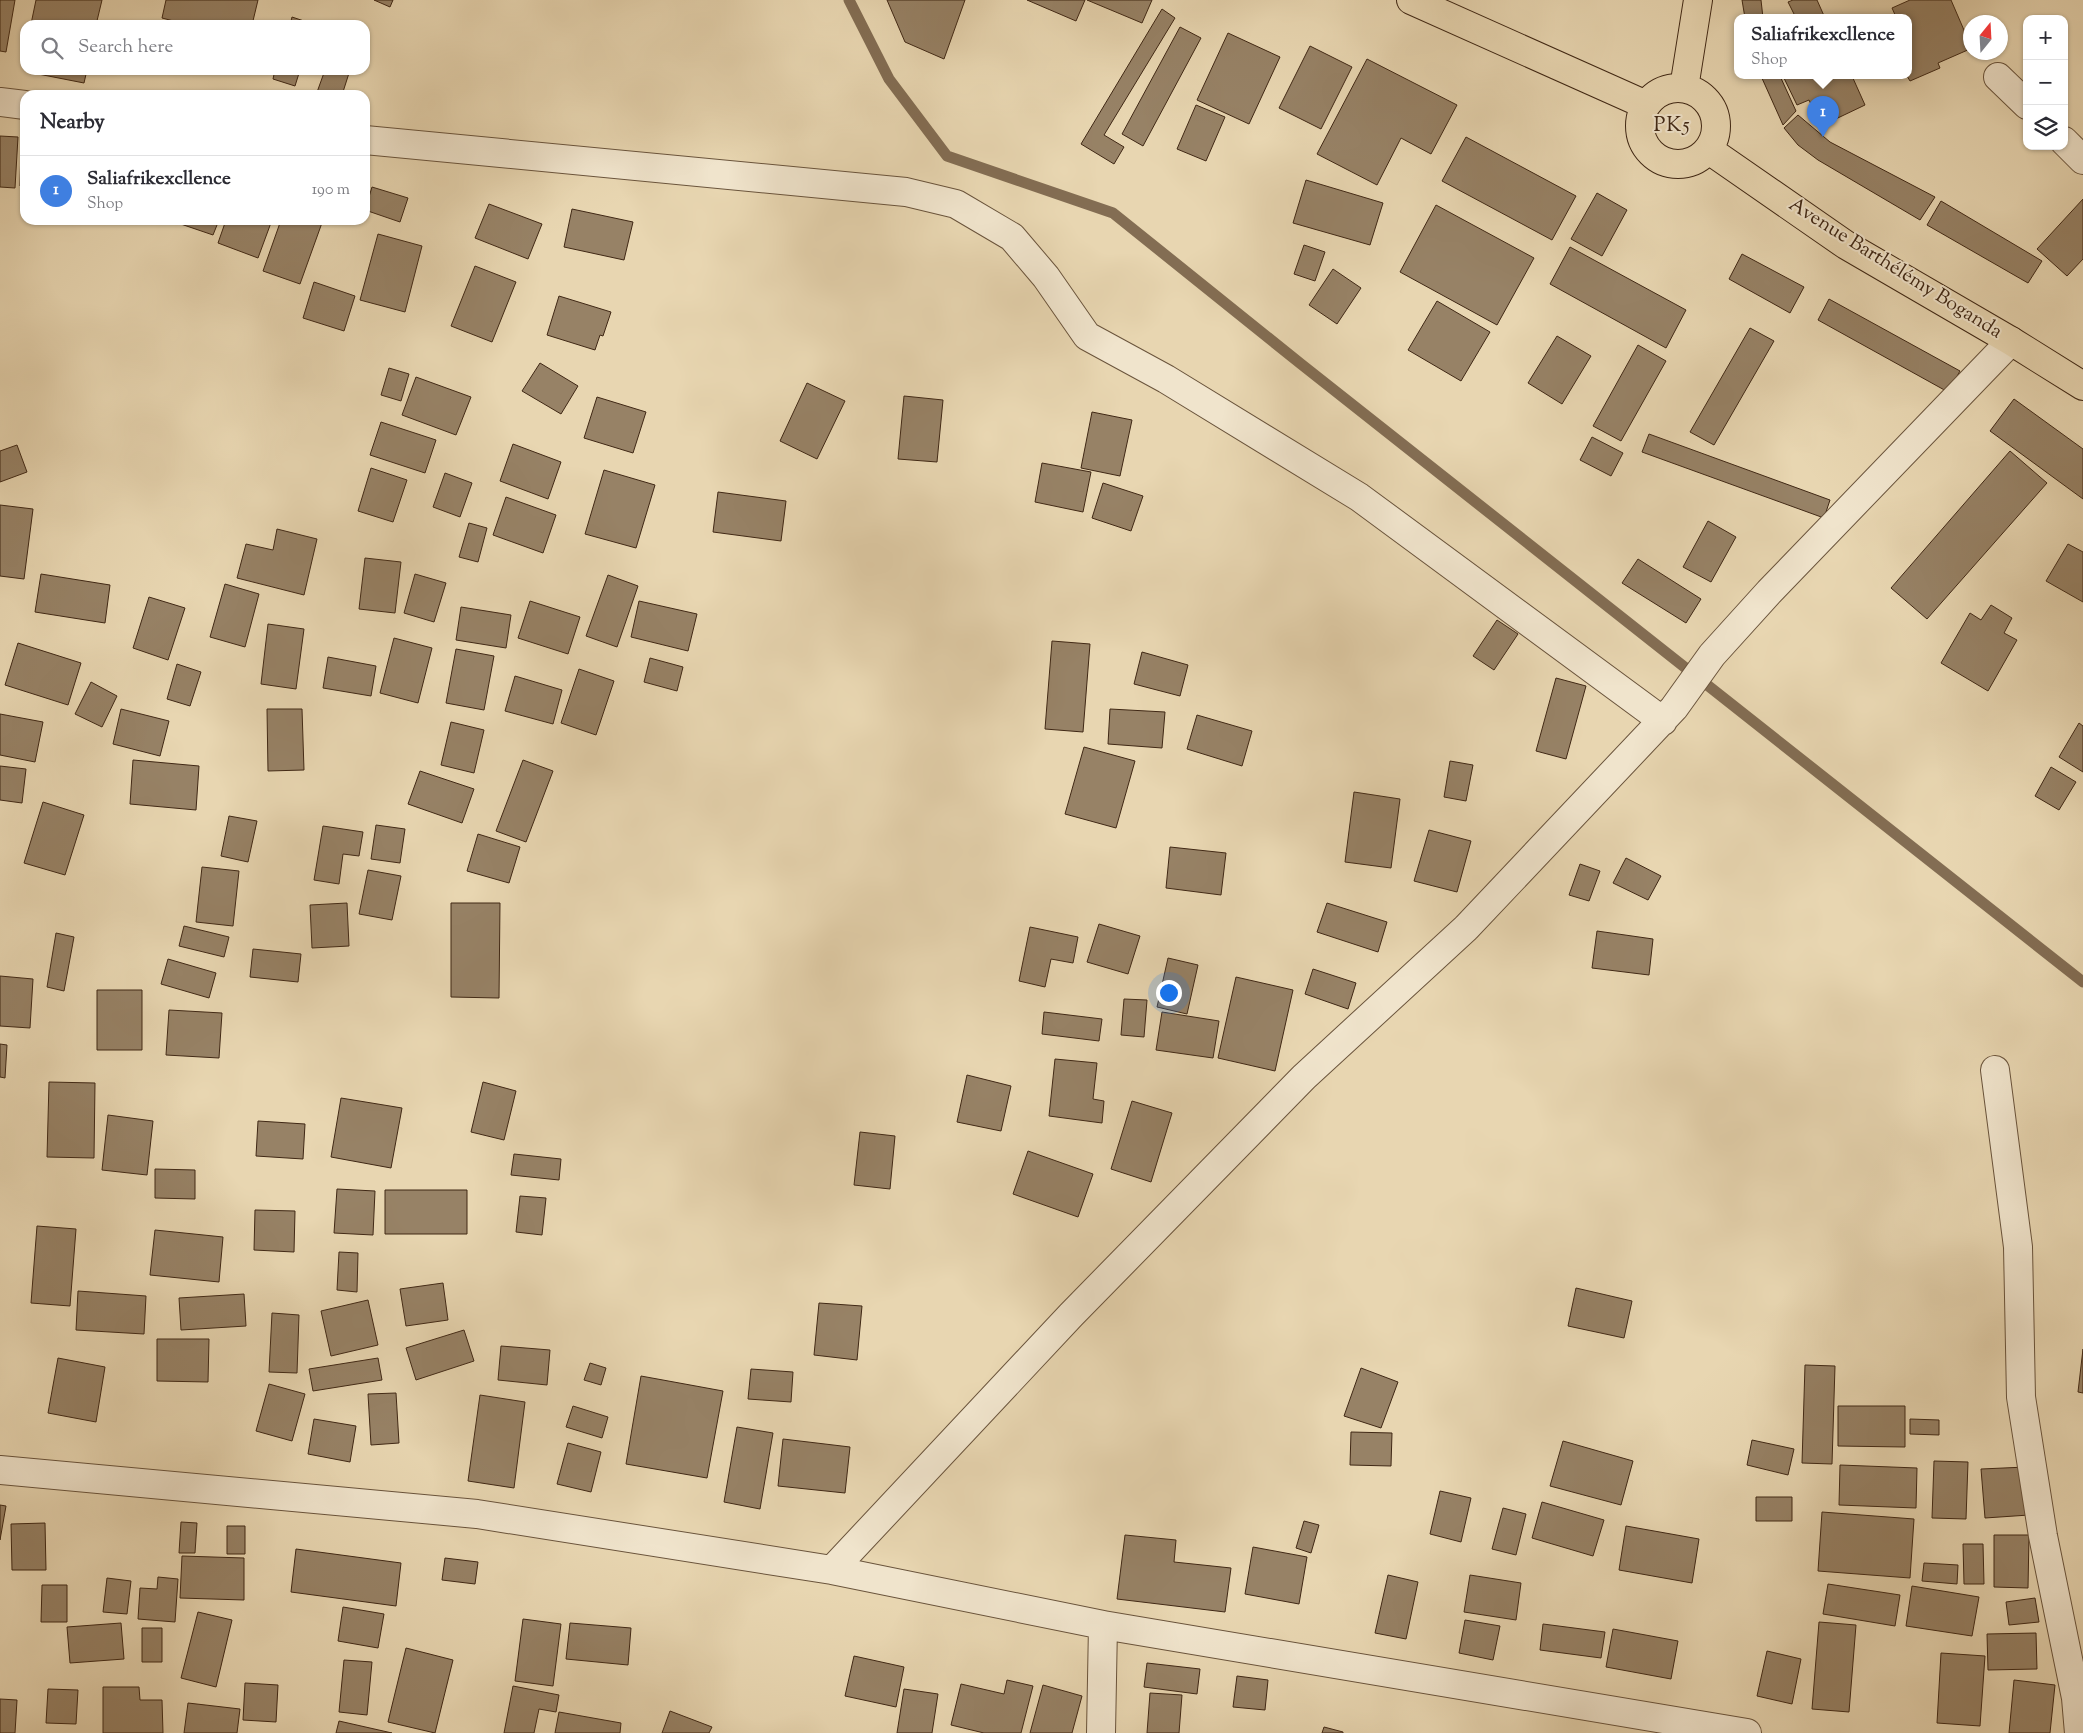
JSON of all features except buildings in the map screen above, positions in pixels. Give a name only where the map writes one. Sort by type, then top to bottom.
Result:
[{"type":"main road","points":[[1411,0],[1646,105]]},
{"type":"main road","points":[[1684,88],[1698,0]]},
{"type":"main road","points":[[1671,88],[1684,88],[1703,97],[1712,108],[1717,125],[1715,138],[1709,150],[1696,161],[1683,164],[1666,163],[1652,155],[1643,143],[1640,130],[1641,114],[1646,105],[1661,92],[1671,88]]},
{"type":"main road","name":"Avenue Barthélémy Boganda","points":[[1709,150],[1846,245],[2011,340],[2083,386]]},
{"type":"street","points":[[1998,77],[2023,101]]},
{"type":"street","points":[[0,102],[20,104]]},
{"type":"street","points":[[370,140],[906,192],[956,204],[1012,236],[1046,276],[1087,336],[1166,379],[1359,497],[1669,715]]},
{"type":"street","points":[[2068,146],[2083,160]]},
{"type":"street","points":[[832,1570],[1071,1315],[1284,1098],[1466,928],[1669,715],[1712,655],[2011,340]]},
{"type":"street","points":[[1994,1070],[2018,1247],[2021,1397],[2043,1536],[2076,1698],[2079,1733]]},
{"type":"street","points":[[0,1470],[477,1514],[832,1570],[1103,1625],[1747,1733]]},
{"type":"street","points":[[1102,1733],[1103,1625]]},
{"type":"waterway","points":[[849,0],[889,79],[947,156],[1113,213],[1301,364],[2083,982]]},
{"type":"place","name":"Saliafrikexcllence","points":[[1823,137]]},
{"type":"district","name":"PK5","points":[[1672,126]]}]
